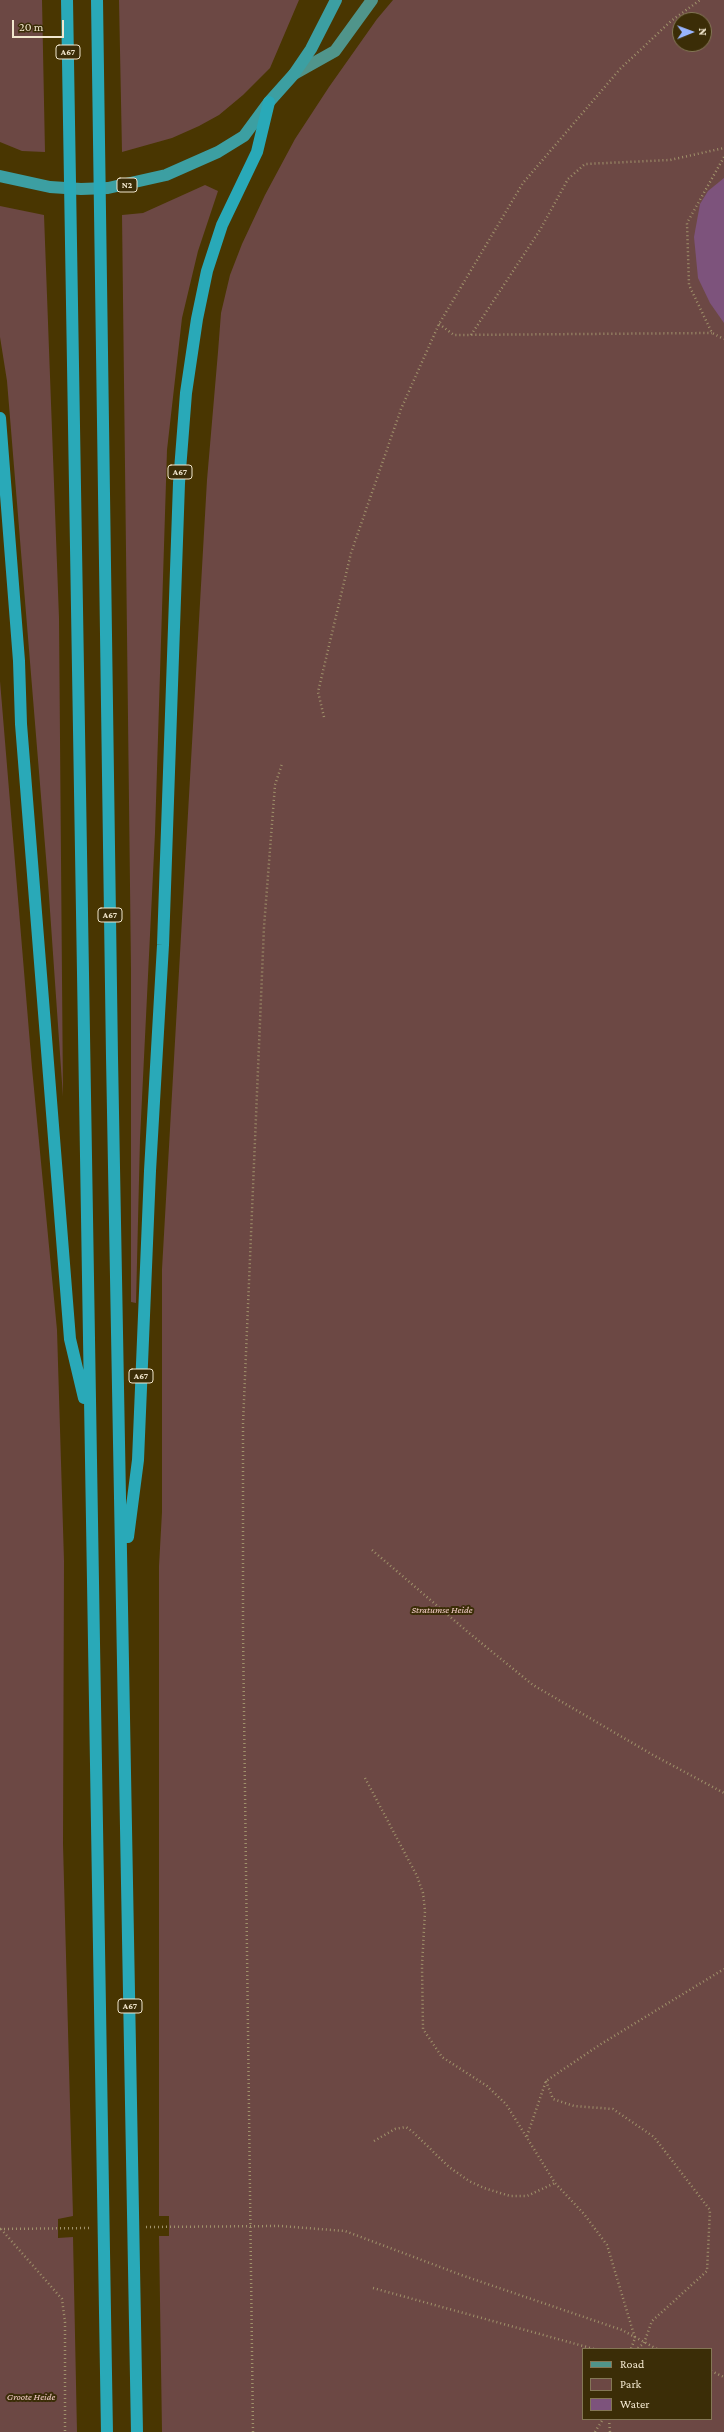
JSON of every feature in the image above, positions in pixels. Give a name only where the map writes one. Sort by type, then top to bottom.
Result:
[{"type":"highway","name":"A67","points":[[68,0],[106,2432]]},
{"type":"highway","name":"A67","points":[[97,0],[112,1057],[123,1580],[137,2432]]},
{"type":"highway","name":"N2","points":[[0,176],[50,187],[81,189],[108,188],[148,180],[188,167],[244,136],[269,102],[294,74],[311,49],[336,0]]},
{"type":"highway","name":"A67","points":[[123,1580],[138,1460],[150,1171],[164,929],[179,483],[186,393],[197,319],[208,271],[225,218],[257,152],[269,102]]},
{"type":"highway","name":"A67","points":[[0,418],[19,662],[21,724],[70,1339],[90,1418]]},
{"type":"main road","points":[[294,74],[335,51],[372,0]]},
{"type":"path","points":[[324,717],[318,692],[351,553],[401,409],[439,324],[523,183],[620,69],[671,21],[700,0]]},
{"type":"path","points":[[471,335],[540,230],[568,179],[584,164],[670,160],[724,148]]},
{"type":"path","points":[[712,333],[690,285],[687,224],[724,157]]},
{"type":"path","points":[[439,324],[454,336],[712,333],[724,339]]},
{"type":"path","points":[[253,2432],[243,1630],[244,1424],[264,927],[275,785],[282,764]]},
{"type":"path","points":[[372,1550],[469,1633],[533,1685],[654,1755],[724,1792]]},
{"type":"path","points":[[365,1778],[417,1876],[422,1893],[425,1911],[422,1966],[423,2029],[442,2057],[487,2086],[506,2104],[555,2183],[584,2214],[607,2245],[635,2338],[631,2348]]},
{"type":"path","points":[[527,2136],[546,2081],[602,2044],[724,1969]]},
{"type":"path","points":[[546,2081],[553,2099],[574,2106],[613,2108],[654,2137],[710,2210],[707,2271],[652,2321],[644,2343],[638,2348]]},
{"type":"path","points":[[374,2141],[398,2128],[410,2129],[449,2166],[469,2181],[484,2188],[510,2196],[527,2196],[555,2183]]},
{"type":"path","points":[[187,2226],[250,2226],[345,2231],[464,2276],[622,2330],[655,2348]]},
{"type":"path","points":[[0,2229],[49,2229]]},
{"type":"path","points":[[0,2229],[62,2299],[65,2322],[65,2432]]},
{"type":"path","points":[[373,2288],[590,2348]]},
{"type":"path","points":[[712,2371],[724,2377]]},
{"type":"path","points":[[595,2432],[602,2420]]},
{"type":"path","points":[[609,2420],[610,2432]]},
{"type":"green space","points":[[0,0],[42,0],[45,152],[22,151],[0,142]]},
{"type":"green space","points":[[119,0],[299,0],[270,68],[243,95],[219,115],[199,126],[172,138],[122,152]]},
{"type":"green space","name":"Stratumse Heide","points":[[393,0],[724,0],[724,2432],[162,2432],[159,2236],[169,2236],[169,2216],[159,2216],[159,1566],[162,1512],[162,1269],[207,480],[221,313],[230,275],[242,244],[265,195],[295,139],[329,87],[377,19]]},
{"type":"green space","points":[[205,185],[218,191],[198,251],[182,318],[167,450],[155,833],[140,1139],[136,1303],[131,1302],[131,970],[122,215],[143,213]]},
{"type":"green space","points":[[0,206],[44,215],[59,618],[63,1097],[48,882],[7,381],[0,337]]},
{"type":"green space","name":"Groote Heide","points":[[0,681],[32,1068],[57,1330],[64,1561],[63,1844],[73,2216],[58,2219],[58,2238],[73,2237],[77,2432],[0,2432]]},
{"type":"water","points":[[724,178],[724,323],[710,303],[698,278],[694,237],[700,204],[708,191]]}]
